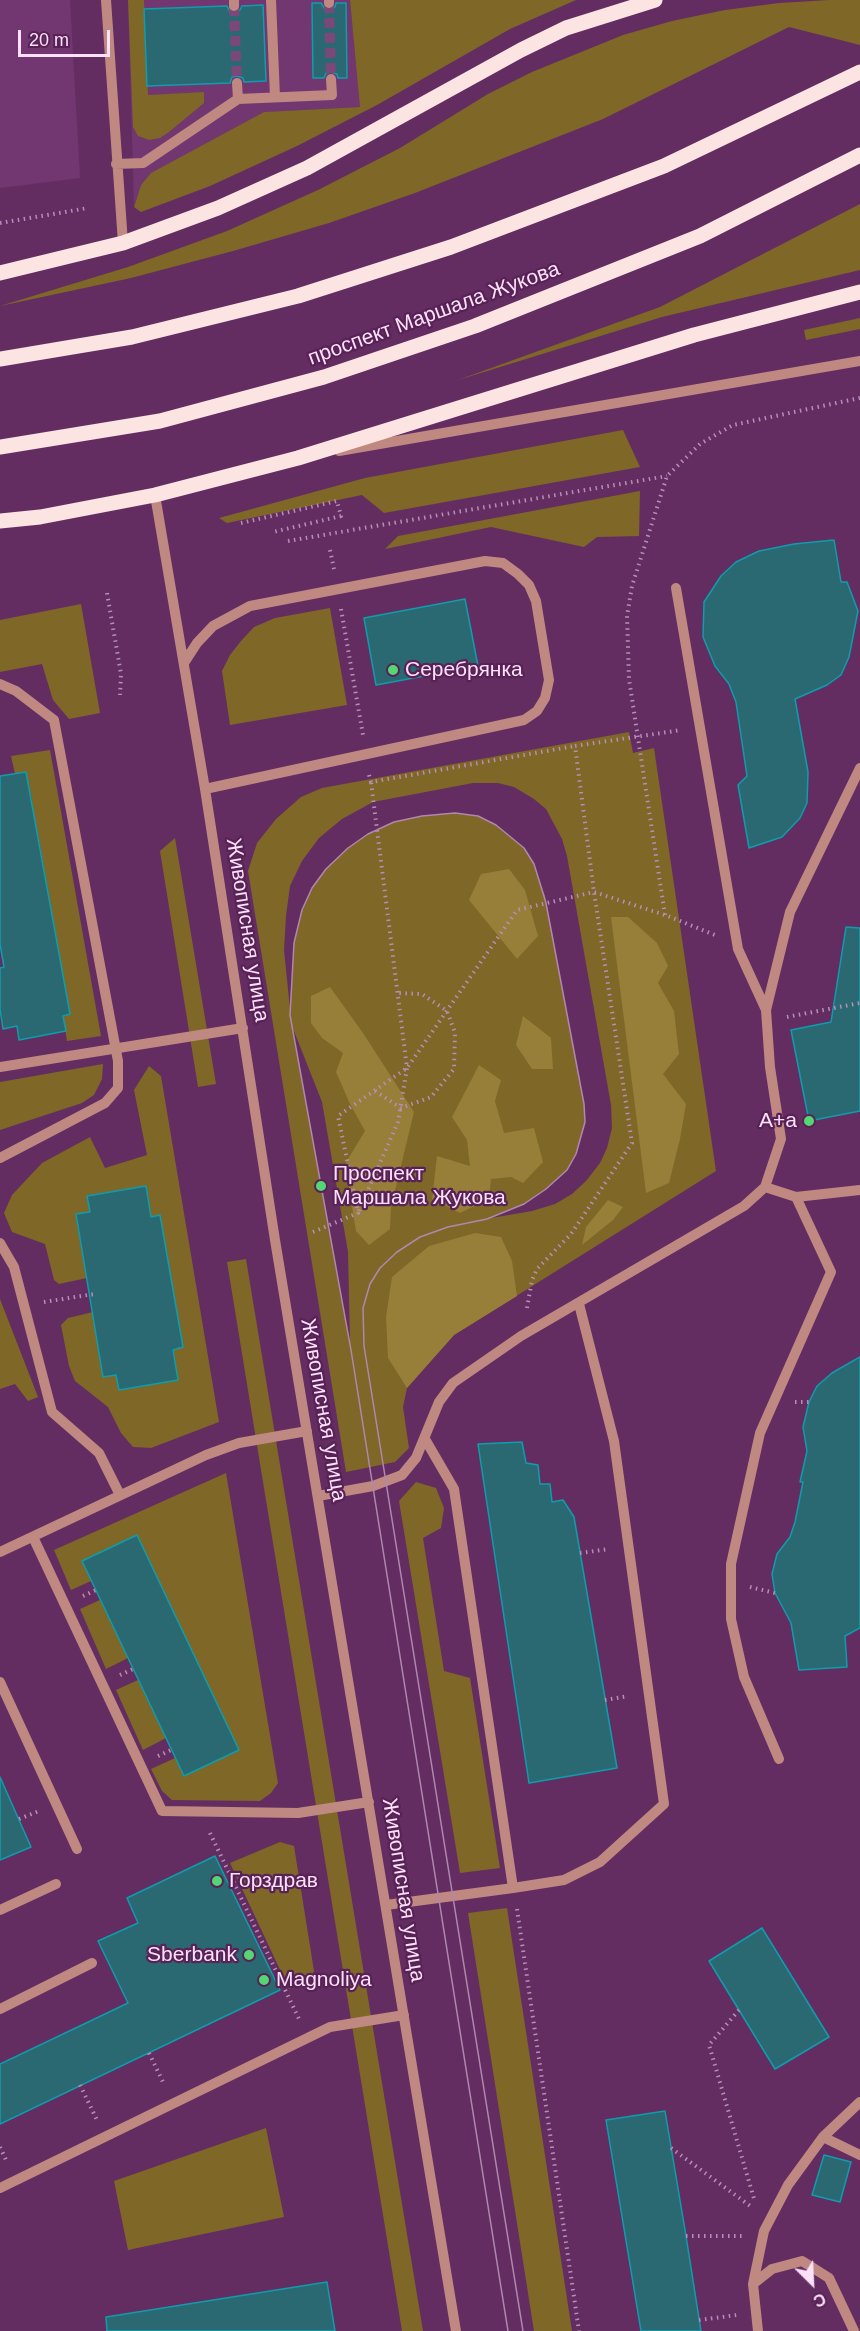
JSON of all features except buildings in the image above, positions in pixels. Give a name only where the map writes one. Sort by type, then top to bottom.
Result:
[{"type":"main road","points":[[0,273],[123,243],[218,208],[307,168],[477,72],[566,28],[655,0]]},
{"type":"main road","points":[[0,359],[132,337],[298,297],[451,247],[664,166],[856,74]]},
{"type":"main road","name":"проспект Маршала Жукова","points":[[0,447],[160,421],[324,377],[475,326],[700,236],[860,155]]},
{"type":"main road","points":[[0,522],[155,495],[298,458],[660,345],[860,292]]},
{"type":"street","points":[[106,0],[123,243]]},
{"type":"street","points":[[271,0],[275,97]]},
{"type":"street","points":[[116,164],[143,163],[238,99],[332,95],[331,78]]},
{"type":"street","points":[[237,83],[238,99]]},
{"type":"street","points":[[298,458],[860,361]]},
{"type":"street","name":"Живописная улица","points":[[155,495],[205,789],[275,1240],[456,2331]]},
{"type":"street","points":[[184,663],[197,643],[213,626],[250,606],[485,561],[503,563],[518,574],[529,585],[536,601],[549,680],[545,698],[537,711],[524,720],[205,789]]},
{"type":"street","points":[[676,588],[738,949],[766,1016]]},
{"type":"street","points":[[0,684],[16,691],[54,720],[116,1048],[118,1088],[105,1103],[0,1158]]},
{"type":"street","points":[[318,1496],[387,1482],[402,1475],[416,1458],[439,1402],[453,1383],[521,1336],[744,1206],[765,1187],[781,1139],[770,1067],[766,1016],[790,912],[860,768]]},
{"type":"street","points":[[0,1067],[243,1028]]},
{"type":"street","points":[[765,1187],[796,1197],[860,1190]]},
{"type":"street","points":[[779,1759],[744,1677],[731,1619],[731,1564],[760,1433],[831,1272],[796,1197]]},
{"type":"street","points":[[0,1243],[14,1267],[52,1412],[99,1453],[120,1495]]},
{"type":"street","points":[[386,1905],[564,1880],[600,1862],[664,1804],[614,1442],[579,1304]]},
{"type":"street","points":[[0,1552],[206,1455],[239,1443],[307,1431]]},
{"type":"street","points":[[425,1439],[454,1489],[513,1888]]},
{"type":"street","points":[[33,1537],[162,1811],[298,1813],[369,1802]]},
{"type":"street","points":[[0,1682],[77,1849]]},
{"type":"street","points":[[0,1910],[56,1884]]},
{"type":"street","points":[[0,2009],[92,1963]]},
{"type":"street","points":[[0,2188],[330,2027],[404,2015]]},
{"type":"street","points":[[758,2331],[753,2283],[763,2236],[788,2185],[823,2137],[860,2102]]},
{"type":"street","points":[[823,2137],[860,2156]]},
{"type":"street","points":[[753,2283],[772,2269],[802,2261],[829,2278],[854,2331]]},
{"type":"path","points":[[0,223],[88,208]]},
{"type":"path","points":[[664,915],[629,679],[627,616],[632,586],[667,476],[700,444],[733,425],[860,398]]},
{"type":"path","points":[[288,541],[667,476]]},
{"type":"path","points":[[241,523],[338,501],[341,516],[273,532]]},
{"type":"path","points":[[313,1232],[358,1213],[398,1122],[407,1068],[371,782],[330,550]]},
{"type":"path","points":[[107,593],[121,674],[120,695]]},
{"type":"path","points":[[371,782],[699,727]]},
{"type":"path","points":[[521,1336],[532,1281],[537,1269],[571,1234],[632,1143],[594,892],[575,747]]},
{"type":"path","points":[[358,1213],[338,1116],[407,1068],[517,910],[594,892],[719,936],[738,949]]},
{"type":"path","points":[[397,993],[422,994],[447,1011],[455,1033],[454,1069],[432,1097],[400,1108]]},
{"type":"path","points":[[766,1016],[860,1003]]},
{"type":"path","points":[[375,1091],[400,1108]]},
{"type":"path","points":[[24,1305],[94,1294]]},
{"type":"path","points":[[580,1553],[628,1547]]},
{"type":"path","points":[[221,1856],[288,1996]]},
{"type":"path","points":[[513,1888],[579,2331]]},
{"type":"path","points":[[671,2148],[758,2212],[709,2045],[739,2010]]},
{"type":"path","points":[[149,2053],[174,2103]]},
{"type":"path","points":[[80,2085],[105,2136]]},
{"type":"path","points":[[686,2236],[763,2236]]},
{"type":"path","points":[[699,2320],[756,2313]]},
{"type":"shaded area","points":[[0,0],[70,0],[80,178],[0,188]]},
{"type":"shaded area","points":[[128,0],[350,0],[361,107],[264,112],[141,185],[134,207]]},
{"type":"shaded area","points":[[128,0],[144,0],[148,95],[204,92],[204,103],[160,138],[149,140],[138,136],[133,127]]},
{"type":"shaded area","points":[[350,0],[576,0],[510,29],[377,105],[297,146],[210,186],[141,212],[134,207],[141,185],[151,173],[264,112],[360,107]]},
{"type":"shaded area","points":[[829,0],[860,0],[860,45],[789,27],[603,119],[415,193],[329,223],[233,251],[131,278],[0,306],[128,267],[227,231],[318,190],[400,148],[488,94],[532,72],[623,35],[672,21],[725,10]]},
{"type":"shaded area","points":[[860,204],[860,270],[662,317],[458,380],[660,307]]},
{"type":"shaded area","points":[[860,318],[860,329],[806,340],[804,330]]},
{"type":"shaded area","points":[[623,430],[640,467],[384,513],[362,495],[227,523],[219,518],[365,478]]},
{"type":"shaded area","points":[[640,491],[639,536],[597,537],[584,547],[491,527],[385,549],[398,536]]},
{"type":"shaded area","points":[[81,604],[100,713],[69,719],[53,700],[42,664],[0,672],[0,620]]},
{"type":"shaded area","points":[[330,608],[347,705],[230,725],[222,671],[230,655],[241,641],[254,627],[275,618]]},
{"type":"shaded area","points":[[629,732],[633,753],[654,748],[716,1171],[454,1335],[407,1388],[403,1407],[409,1448],[395,1462],[346,1472],[248,871],[257,843],[276,819],[301,797],[322,788]],"holes":[[[473,783],[498,783],[514,787],[534,799],[546,809],[562,839],[567,856],[611,1105],[612,1128],[600,1163],[572,1194],[555,1204],[532,1211],[491,1218],[524,1204],[546,1189],[567,1170],[576,1154],[585,1122],[584,1104],[545,896],[534,864],[524,848],[496,825],[478,816],[455,813],[422,816],[394,822],[368,834],[348,848],[326,869],[312,888],[302,910],[294,943],[290,1009],[284,950],[290,886],[302,861],[319,838],[342,819],[373,802]],[[292,1026],[322,1102],[348,1252],[350,1344]]]},
{"type":"shaded area","points":[[50,750],[101,1036],[67,1041],[63,1016],[70,1014],[38,835],[25,801],[32,800],[26,773],[15,774],[11,756]]},
{"type":"shaded area","points":[[175,838],[216,1084],[198,1087],[160,851]]},
{"type":"shaded area","points":[[509,869],[525,890],[538,936],[517,959],[469,900],[481,874]]},
{"type":"shaded area","points":[[611,917],[628,917],[657,943],[668,966],[658,983],[674,1011],[679,1054],[663,1074],[686,1104],[669,1183],[646,1193]]},
{"type":"shaded area","points":[[330,987],[414,1112],[391,1207],[390,1229],[369,1245],[356,1231],[345,1164],[365,1131],[336,1072],[343,1053],[322,1038],[311,1023],[311,996]]},
{"type":"shaded area","points":[[523,1016],[551,1038],[553,1069],[532,1069],[516,1045]]},
{"type":"shaded area","points":[[103,1064],[102,1079],[94,1095],[82,1103],[0,1130],[0,1082]]},
{"type":"shaded area","points":[[479,1065],[501,1080],[495,1101],[504,1133],[534,1128],[543,1162],[523,1183],[511,1177],[491,1179],[489,1199],[460,1213],[432,1199],[437,1156],[470,1166],[467,1140],[452,1117]]},
{"type":"shaded area","points":[[149,1066],[161,1076],[219,1422],[151,1448],[133,1447],[121,1433],[108,1407],[75,1381],[69,1366],[61,1325],[68,1318],[93,1312],[103,1377],[116,1375],[119,1390],[178,1380],[173,1350],[183,1347],[151,1217],[146,1186],[87,1196],[90,1212],[87,1278],[59,1284],[54,1280],[45,1244],[12,1232],[4,1213],[12,1195],[42,1163],[90,1137],[105,1168],[147,1155],[134,1090]]},
{"type":"shaded area","points":[[608,1200],[623,1207],[613,1220],[582,1245],[586,1227]]},
{"type":"shaded area","points":[[475,1233],[501,1237],[512,1261],[517,1296],[454,1335],[407,1388],[388,1358],[386,1317],[392,1277],[429,1246]]},
{"type":"shaded area","points":[[246,1259],[423,2331],[402,2331],[227,1262]]},
{"type":"shaded area","points":[[0,1299],[38,1397],[28,1401],[15,1384],[0,1389]]},
{"type":"shaded area","points":[[226,1473],[278,1783],[271,1793],[260,1801],[172,1800],[162,1791],[151,1769],[175,1758],[184,1776],[238,1750],[82,1561],[91,1581],[71,1590],[54,1550]]},
{"type":"shaded area","points":[[416,1482],[436,1488],[444,1508],[441,1528],[423,1538],[444,1671],[470,1678],[500,1868],[460,1873],[399,1501]]},
{"type":"shaded area","points":[[100,1600],[128,1658],[106,1669],[80,1609]]},
{"type":"shaded area","points":[[138,1680],[166,1738],[143,1750],[116,1690]]},
{"type":"shaded area","points":[[280,1842],[294,1846],[314,1971],[309,1982],[289,1989],[230,1863]]},
{"type":"shaded area","points":[[507,1908],[572,2331],[534,2331],[468,1913]]},
{"type":"shaded area","points":[[266,2128],[284,2217],[128,2250],[114,2181]]},
{"type":"tunnel","points":[[329,3],[331,79]]},
{"type":"tunnel","points":[[234,6],[237,83]]},
{"type":"tram line","points":[[508,2331],[351,1350],[290,1015],[294,943],[302,910],[312,888],[326,869],[348,848],[368,834],[394,822],[422,816],[455,813],[478,816],[496,825],[524,848],[534,864],[546,903],[584,1104],[585,1122],[576,1154],[567,1170],[546,1189],[524,1204],[487,1219],[448,1227],[420,1237],[397,1252],[380,1268],[370,1284],[363,1308],[364,1346],[523,2331]]},
{"type":"place","name":"Серебрянка","points":[[393,670]]},
{"type":"place","name":"А+а","points":[[809,1121]]},
{"type":"place","name":"Проспект Маршала Жукова","points":[[321,1186]]},
{"type":"place","name":"Горздрав","points":[[217,1881]]},
{"type":"place","name":"Sberbank","points":[[249,1955]]},
{"type":"place","name":"Magnoliya","points":[[264,1980]]}]
